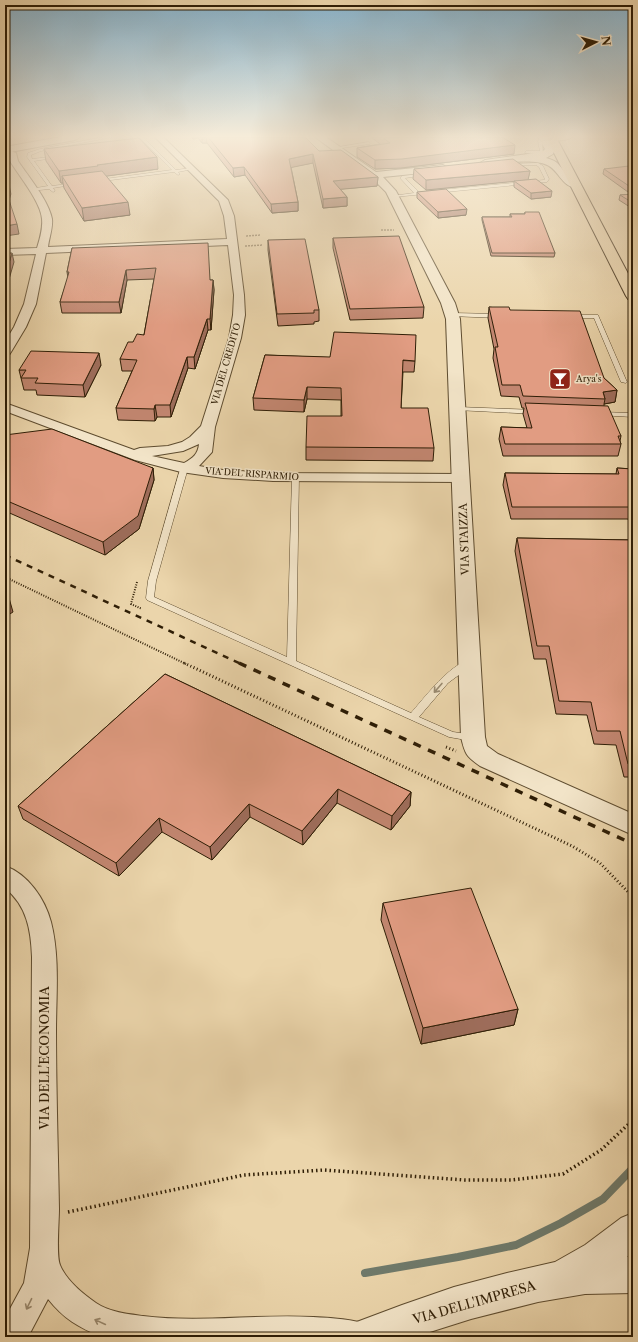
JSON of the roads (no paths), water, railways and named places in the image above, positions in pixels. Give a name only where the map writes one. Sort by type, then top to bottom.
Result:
[{"type":"main road","points":[[584,200],[633,296]]},
{"type":"street","points":[[5,352],[20,327],[30,304],[43,250],[47,218],[43,206],[39,200]]},
{"type":"street","name":"VIA DEL CREDITO","points":[[206,449],[208,427],[232,349],[239,315],[236,239],[223,200]]},
{"type":"street","name":"VIA STAIZZA","points":[[396,200],[452,315],[458,409],[473,737],[476,750],[489,760],[633,825]]},
{"type":"street","points":[[5,252],[236,239]]},
{"type":"street","name":"VIA DEL RISPARMIO","points":[[5,407],[149,460],[182,468],[242,475],[296,477],[461,478]]},
{"type":"street","points":[[122,450],[158,452],[184,445],[201,436],[208,427]]},
{"type":"street","points":[[184,445],[179,451],[179,461],[182,468],[189,466],[198,460],[206,449]]},
{"type":"street","points":[[206,449],[207,454],[216,463],[228,470],[242,475]]},
{"type":"street","name":"VIA DELL'ECONOMIA","points":[[5,875],[15,883],[33,904],[39,917],[42,929],[44,957],[44,1254],[48,1273],[66,1297],[91,1318],[122,1330],[168,1336],[209,1336],[287,1332],[329,1333],[363,1336]]},
{"type":"street","name":"VIA DELL'IMPRESA","points":[[560,1279],[598,1258],[633,1230]]},
{"type":"street","name":"VIA DELL'ECONOMIA","points":[[10,1337],[23,1317],[37,1288],[41,1277],[44,1254]]},
{"type":"street","name":"VIA DELL'IMPRESA","points":[[363,1336],[479,1298],[560,1279],[633,1275]]},
{"type":"street","name":"VIA DELL'IMPRESA","points":[[363,1336],[385,1335],[408,1337]]},
{"type":"lane","points":[[452,315],[505,316]]},
{"type":"lane","points":[[566,316],[596,316],[624,382]]},
{"type":"lane","points":[[458,409],[541,412]]},
{"type":"lane","points":[[595,414],[633,415]]},
{"type":"lane","points":[[182,468],[152,581],[150,598],[452,735],[473,737]]},
{"type":"lane","points":[[291,663],[296,477]]},
{"type":"lane","points":[[413,718],[441,684],[454,672],[469,664]]},
{"type":"waterway","points":[[365,1273],[458,1257],[516,1245],[561,1223],[603,1199],[633,1168]]},
{"type":"railway","points":[[5,555],[241,664]]},
{"type":"railway","points":[[239,663],[633,844]]},
{"type":"place","name":"Arya's","points":[[560,379]]}]
